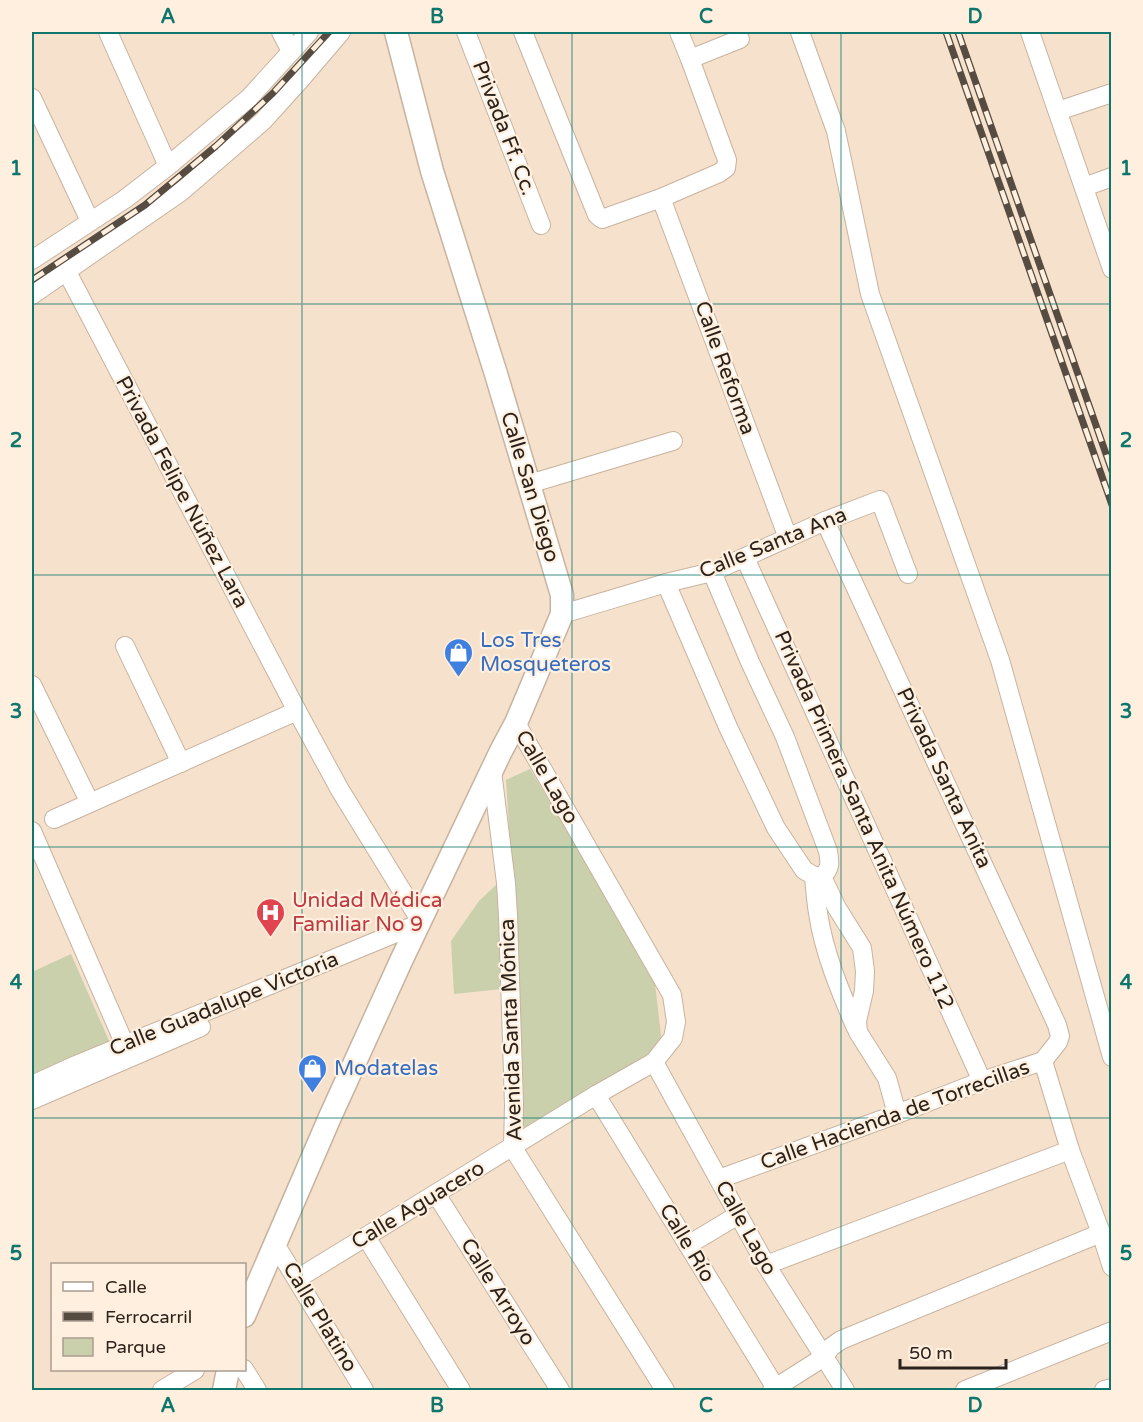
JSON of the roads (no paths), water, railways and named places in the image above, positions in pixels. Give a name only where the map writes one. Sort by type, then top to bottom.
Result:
[{"type":"main road","name":"Calle San Diego","points":[[246,1311],[330,1117],[417,927],[516,723],[562,614],[562,595],[432,171],[396,32]]},
{"type":"main road","points":[[224,1390],[228,1371]]},
{"type":"street","points":[[108,32],[168,166]]},
{"type":"street","points":[[281,32],[291,51]]},
{"type":"street","points":[[32,260],[125,199],[168,166],[249,98],[309,32]]},
{"type":"street","points":[[32,296],[182,191],[262,121],[341,32]]},
{"type":"street","name":"Privada Ff. Cc.","points":[[466,32],[541,225]]},
{"type":"street","points":[[523,32],[597,215],[602,219],[661,198],[726,168],[727,160],[679,32]]},
{"type":"street","points":[[800,32],[836,131],[870,294],[1000,660],[1112,1057]]},
{"type":"street","points":[[1030,32],[1111,266]]},
{"type":"street","points":[[690,59],[740,39]]},
{"type":"street","points":[[1058,111],[1112,93]]},
{"type":"street","points":[[32,98],[90,221]]},
{"type":"street","points":[[1084,187],[1112,177]]},
{"type":"street","name":"Calle Reforma","points":[[661,198],[788,538]]},
{"type":"street","name":"Privada Felipe Núñez Lara","points":[[67,272],[297,711],[417,927]]},
{"type":"street","points":[[529,484],[673,441]]},
{"type":"street","name":"Calle Santa Ana","points":[[562,614],[666,583],[712,572],[825,521],[880,500],[908,574]]},
{"type":"street","name":"Privada Santa Anita","points":[[825,521],[1057,1025],[1060,1036]]},
{"type":"street","name":"Privada Primera Santa Anita Número 112","points":[[745,558],[982,1081]]},
{"type":"street","points":[[712,572],[785,737],[828,851],[830,862],[828,871],[818,877]]},
{"type":"street","points":[[666,583],[728,727],[776,828],[804,870],[818,877],[862,948],[865,971],[864,991],[858,1026]]},
{"type":"street","points":[[125,646],[181,763]]},
{"type":"street","points":[[32,685],[90,803]]},
{"type":"street","points":[[54,819],[297,711]]},
{"type":"street","name":"Calle Lago","points":[[516,723],[672,995],[676,1022]]},
{"type":"street","name":"Avenida Santa Mónica","points":[[492,771],[508,916],[514,1105],[513,1148],[665,1390]]},
{"type":"street","points":[[32,831],[125,1045]]},
{"type":"street","points":[[818,877],[818,914],[830,961],[842,995],[886,1078],[897,1114]]},
{"type":"street","name":"Calle Guadalupe Victoria","points":[[32,1085],[417,927]]},
{"type":"street","name":"Calle Guadalupe Victoria","points":[[32,1100],[417,927]]},
{"type":"street","name":"Calle Aguacero","points":[[297,1279],[596,1095],[654,1062],[674,1038],[676,1022]]},
{"type":"street","name":"Calle Hacienda de Torrecillas","points":[[719,1179],[982,1081],[1043,1061],[1060,1036]]},
{"type":"street","points":[[1043,1061],[1070,1150],[1112,1267]]},
{"type":"street","name":"Calle Lago","points":[[654,1062],[766,1265],[845,1390]]},
{"type":"street","name":"Calle Río","points":[[596,1095],[774,1390]]},
{"type":"street","points":[[766,1265],[1070,1150]]},
{"type":"street","name":"Calle Arroyo","points":[[436,1194],[560,1390]]},
{"type":"street","points":[[688,1245],[738,1215]]},
{"type":"street","points":[[774,1390],[824,1358],[831,1347],[841,1340],[1101,1233]]},
{"type":"street","points":[[366,1237],[461,1390]]},
{"type":"street","name":"Calle Platino","points":[[275,1244],[364,1390]]},
{"type":"street","points":[[965,1390],[1112,1330]]},
{"type":"street","points":[[162,1390],[193,1371]]},
{"type":"street","points":[[245,1371],[257,1390]]},
{"type":"street","points":[[1104,1390],[1112,1388]]},
{"type":"railway","points":[[32,280],[145,205],[216,146],[273,93],[329,32]]},
{"type":"railway","points":[[946,32],[1112,505]]},
{"type":"railway","points":[[958,32],[1112,471]]},
{"type":"place","name":"Los Tres Mosqueteros","points":[[459,678]]},
{"type":"place","name":"Unidad Médica Familiar No 9","points":[[271,938]]},
{"type":"place","name":"Modatelas","points":[[313,1094]]}]
